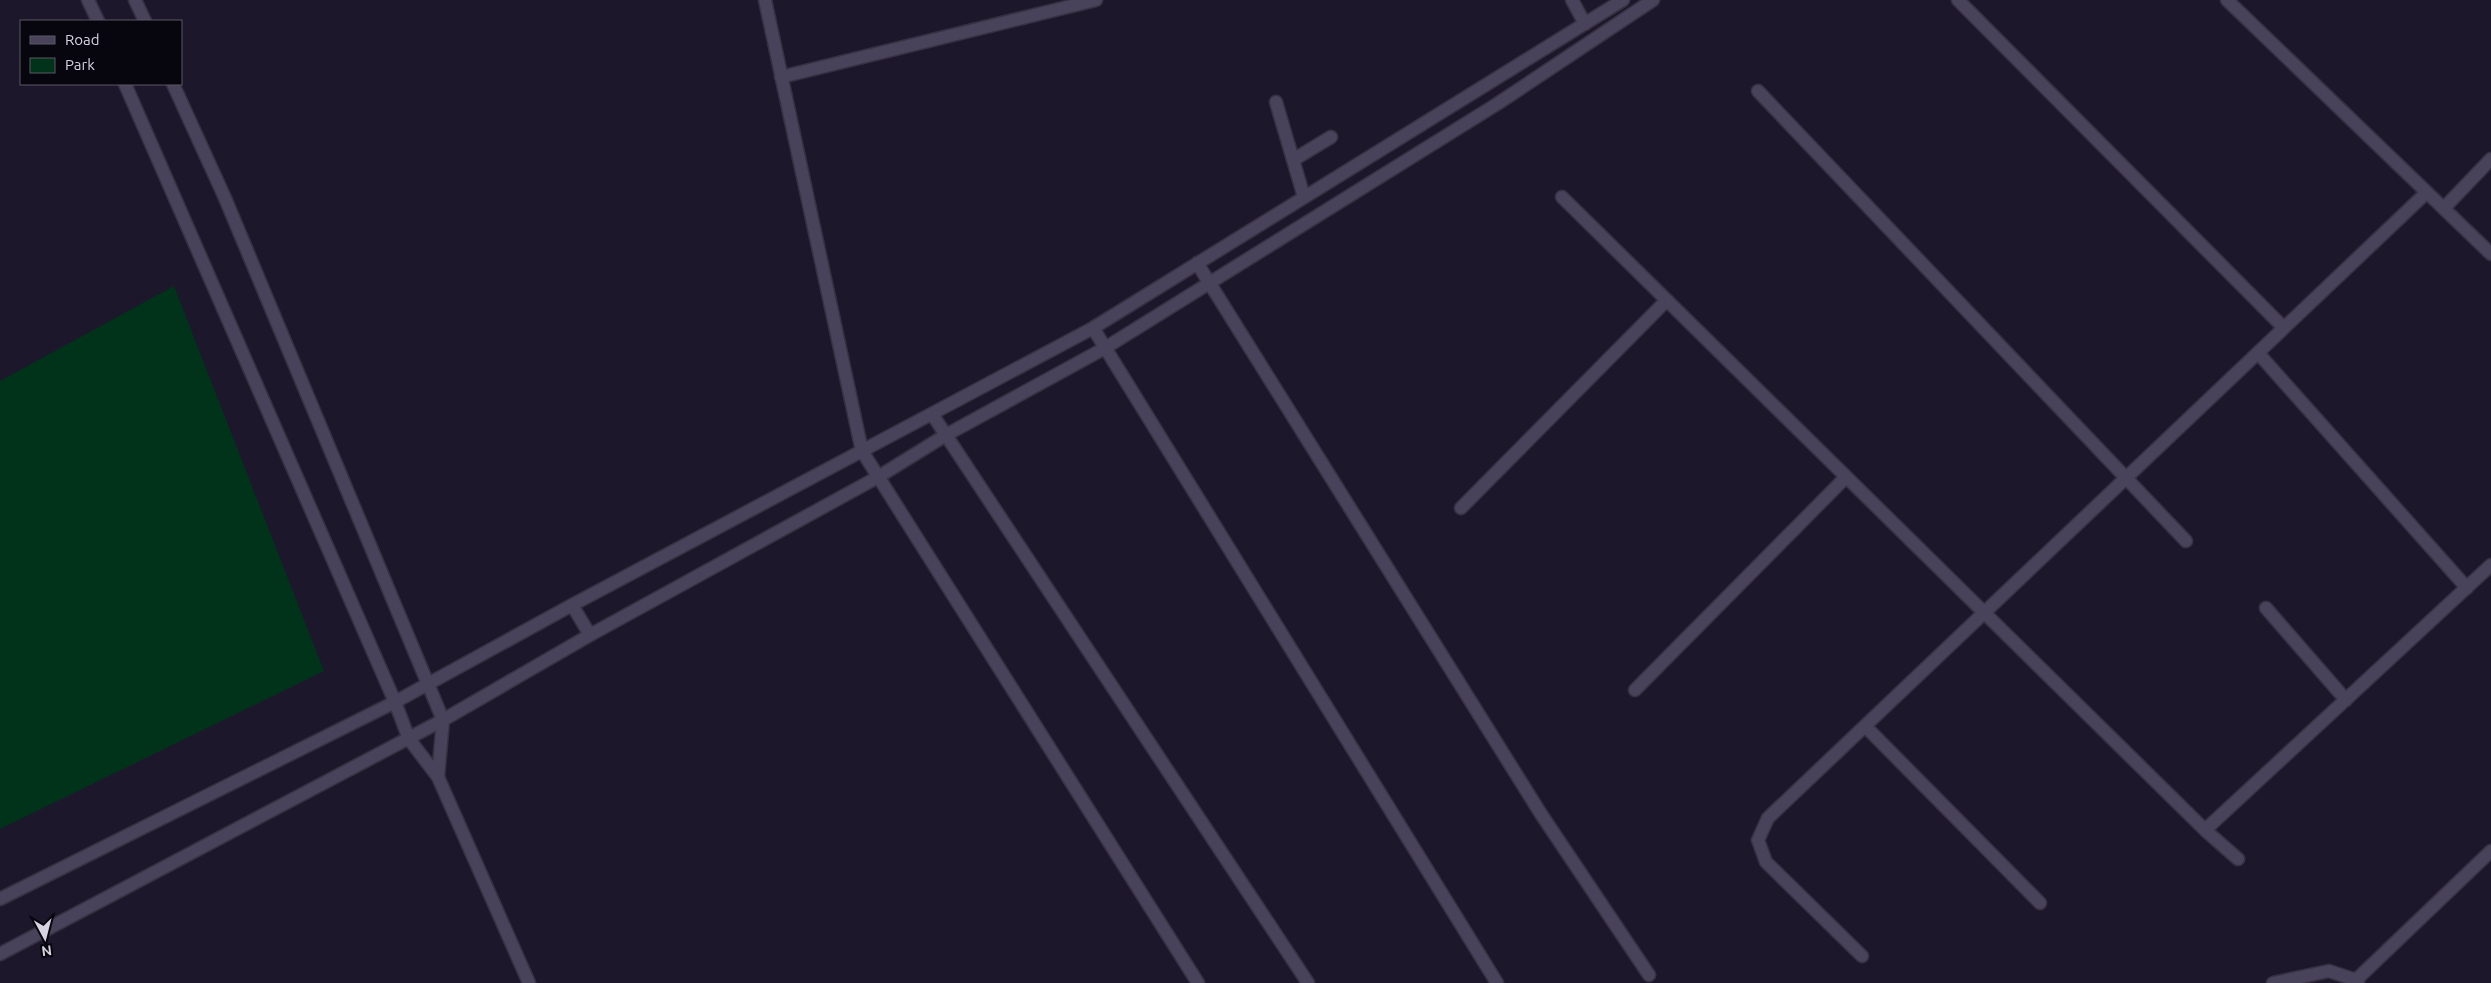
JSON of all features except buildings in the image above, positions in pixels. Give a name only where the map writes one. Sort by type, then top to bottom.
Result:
[{"type":"street","points":[[88,0],[98,20]]},
{"type":"street","points":[[135,0],[145,20]]},
{"type":"street","points":[[764,0],[862,451],[1198,983]]},
{"type":"street","points":[[781,77],[1096,0]]},
{"type":"street","points":[[1572,0],[1585,24]]},
{"type":"street","points":[[0,899],[395,702],[426,683],[1093,328],[1622,0]]},
{"type":"street","points":[[0,954],[409,739],[590,635],[878,477],[946,435],[1105,348],[1211,284],[1497,104],[1653,0]]},
{"type":"street","points":[[1958,0],[2284,328]]},
{"type":"street","points":[[2227,0],[2425,194],[2444,208],[2491,254]]},
{"type":"street","points":[[126,85],[395,702],[409,739],[438,777],[529,983]]},
{"type":"street","points":[[173,85],[225,198],[443,720],[438,777]]},
{"type":"street","points":[[1484,86],[1497,104]]},
{"type":"street","points":[[1758,91],[2186,541]]},
{"type":"street","points":[[1276,102],[1304,197]]},
{"type":"street","points":[[1293,160],[1330,137]]},
{"type":"street","points":[[2444,208],[2491,159]]},
{"type":"street","points":[[1862,956],[1766,862],[1758,840],[1768,818],[2425,194]]},
{"type":"street","points":[[1562,197],[2205,830],[2238,859]]},
{"type":"street","points":[[1197,263],[1541,814],[1649,975]]},
{"type":"street","points":[[1461,508],[1666,300]]},
{"type":"street","points":[[1093,328],[1497,983]]},
{"type":"street","points":[[2258,353],[2466,588]]},
{"type":"street","points":[[932,414],[1308,983]]},
{"type":"street","points":[[1635,690],[1846,477]]},
{"type":"street","points":[[2205,830],[2491,565]]},
{"type":"street","points":[[572,605],[590,635]]},
{"type":"street","points":[[2266,608],[2346,700]]},
{"type":"street","points":[[1865,726],[2040,903]]},
{"type":"street","points":[[2274,983],[2329,971],[2357,982],[2491,851]]},
{"type":"green space","points":[[174,286],[324,671],[0,829],[0,381]]}]
